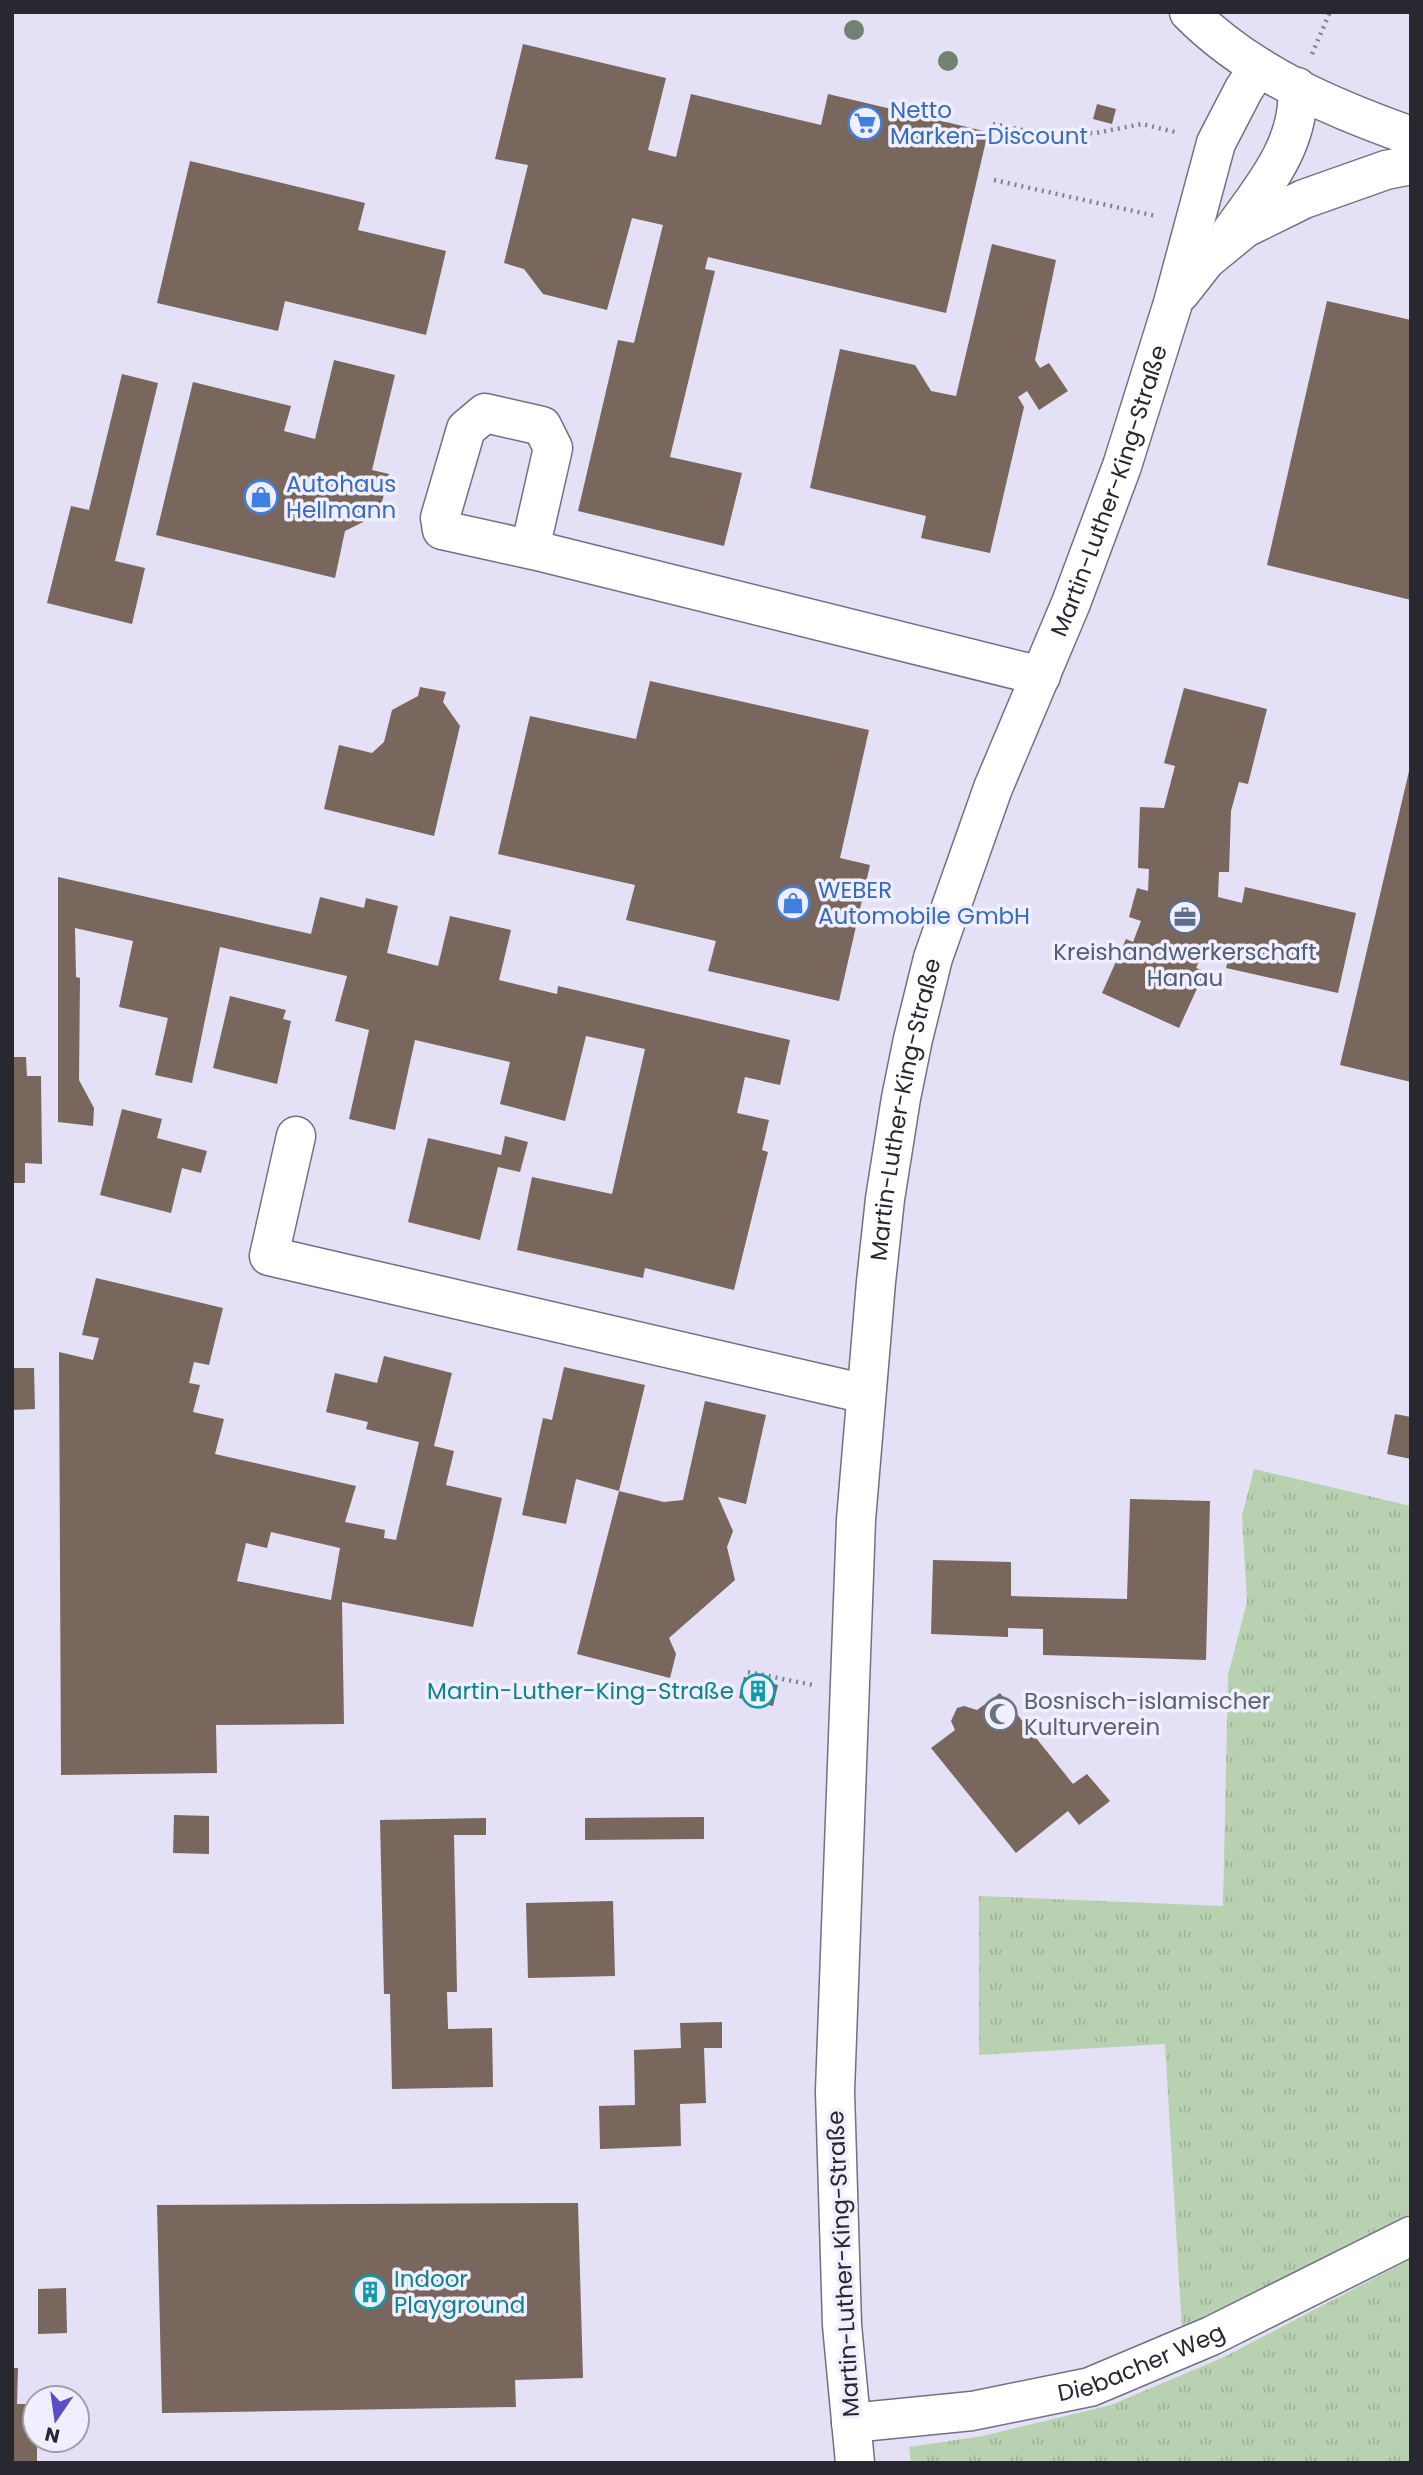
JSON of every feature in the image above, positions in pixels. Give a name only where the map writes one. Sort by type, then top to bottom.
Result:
[{"type":"street","points":[[1189,12],[1225,44],[1259,67],[1345,112],[1411,136]]},
{"type":"street","name":"Martin-Luther-King-Straße","points":[[855,2463],[842,2326],[835,2091],[856,1520],[885,1199],[901,1098],[933,958],[993,788],[1071,603],[1122,466],[1173,303],[1206,261],[1216,143],[1244,89],[1259,67]]},
{"type":"street","name":"Martin-Luther-King-Straße","points":[[1208,235],[1273,172],[1288,142],[1299,105],[1297,87]]},
{"type":"street","name":"Martin-Luther-King-Straße","points":[[1208,235],[1245,228],[1304,199],[1386,170],[1411,165]]},
{"type":"street","points":[[530,549],[1041,676]]},
{"type":"street","points":[[296,1136],[269,1256],[866,1394]]},
{"type":"street","name":"Diebacher Weg","points":[[851,2423],[972,2411],[1090,2387],[1211,2336],[1411,2236]]},
{"type":"path","points":[[993,124],[1033,132],[1097,133],[1142,124],[1216,143]]},
{"type":"path","points":[[994,180],[1208,235]]},
{"type":"path","points":[[748,1672],[849,1692]]},
{"type":"green space","points":[[1254,1469],[1411,1506],[1411,2214],[1182,2330],[1165,2044],[979,2055],[979,1896],[1223,1906],[1228,1675],[1247,1602],[1242,1516]]},
{"type":"green space","points":[[1411,2259],[1411,2463],[911,2463],[909,2447],[983,2436],[1111,2405],[1224,2357]]},
{"type":"building","points":[[523,44],[666,78],[648,150],[676,157],[691,94],[821,125],[828,94],[988,132],[946,313],[708,257],[705,269],[715,271],[670,457],[742,473],[724,546],[578,511],[618,340],[634,343],[663,225],[632,218],[607,310],[543,294],[524,269],[504,263],[528,165],[495,159]]},
{"type":"building","points":[[1097,104],[1116,109],[1112,124],[1093,119]]},
{"type":"building","points":[[190,161],[365,203],[358,230],[446,251],[426,335],[285,301],[278,331],[157,303]]},
{"type":"building","points":[[992,244],[1056,260],[1035,360],[1040,368],[1049,363],[1068,391],[1039,410],[1027,391],[1018,397],[1024,407],[990,553],[921,538],[926,516],[810,488],[840,349],[915,365],[931,391],[956,396]]},
{"type":"building","points":[[1327,301],[1411,320],[1411,600],[1267,565]]},
{"type":"building","points":[[334,360],[395,375],[372,470],[389,474],[381,506],[367,520],[345,531],[335,578],[156,535],[193,382],[291,406],[284,431],[315,439]]},
{"type":"building","points":[[122,374],[158,383],[115,561],[145,568],[132,624],[47,603],[71,506],[89,510]]},
{"type":"building","points":[[650,681],[869,730],[840,858],[870,865],[839,1001],[708,971],[716,941],[626,920],[635,885],[498,854],[530,716],[636,739]]},
{"type":"building","points":[[420,687],[446,692],[443,702],[460,726],[434,836],[324,809],[339,745],[372,753],[384,742],[392,710],[418,696]]},
{"type":"building","points":[[1184,688],[1267,709],[1248,784],[1239,782],[1231,811],[1229,872],[1219,872],[1218,897],[1242,903],[1245,887],[1356,913],[1338,993],[1226,968],[1230,952],[1206,946],[1196,968],[1205,971],[1179,1028],[1102,993],[1126,939],[1133,942],[1141,921],[1129,917],[1137,888],[1148,891],[1149,869],[1138,868],[1140,807],[1164,808],[1175,766],[1164,763]]},
{"type":"building","points":[[1411,767],[1411,1082],[1340,1065]]},
{"type":"building","points":[[58,877],[311,934],[320,897],[364,908],[366,898],[398,906],[387,953],[438,966],[450,916],[511,930],[499,980],[557,994],[558,986],[790,1040],[780,1085],[745,1077],[737,1113],[769,1120],[762,1150],[768,1152],[734,1290],[645,1268],[643,1278],[517,1250],[532,1177],[612,1194],[645,1049],[586,1036],[565,1121],[500,1104],[510,1062],[415,1040],[395,1130],[349,1119],[369,1030],[335,1021],[347,976],[220,947],[192,1083],[155,1075],[168,1018],[119,1007],[133,941],[75,928],[76,977],[80,978],[79,1080],[94,1108],[93,1126],[58,1122]]},
{"type":"building","points":[[230,996],[286,1010],[283,1019],[291,1021],[277,1084],[213,1068]]},
{"type":"building","points":[[12,1057],[26,1057],[27,1076],[41,1076],[42,1164],[25,1163],[25,1183],[12,1183]]},
{"type":"building","points":[[122,1109],[162,1119],[157,1138],[207,1151],[201,1173],[182,1168],[171,1213],[100,1195]]},
{"type":"building","points":[[505,1136],[528,1142],[520,1172],[498,1167],[480,1240],[408,1222],[428,1138],[501,1155]]},
{"type":"building","points":[[96,1278],[223,1308],[209,1365],[194,1362],[189,1383],[200,1385],[193,1412],[224,1419],[215,1454],[356,1486],[345,1522],[385,1530],[384,1538],[396,1540],[419,1442],[366,1429],[368,1422],[326,1412],[335,1373],[377,1383],[384,1356],[452,1373],[434,1446],[454,1451],[446,1485],[502,1498],[473,1627],[342,1602],[344,1724],[216,1725],[217,1773],[61,1775],[59,1352],[93,1360],[99,1338],[82,1335]],"holes":[[[271,1532],[340,1548],[331,1600],[237,1581],[246,1543],[267,1548]]]},
{"type":"building","points":[[564,1367],[645,1385],[619,1491],[576,1479],[566,1524],[522,1515],[543,1418],[552,1420]]},
{"type":"building","points":[[12,1368],[34,1368],[35,1409],[12,1410]]},
{"type":"building","points":[[705,1401],[766,1415],[746,1504],[718,1497],[733,1531],[727,1547],[735,1580],[669,1638],[676,1654],[670,1678],[577,1654],[619,1491],[664,1502],[683,1500]]},
{"type":"building","points":[[1395,1414],[1411,1417],[1411,1459],[1387,1454]]},
{"type":"building","points":[[1130,1499],[1210,1501],[1206,1660],[1043,1655],[1043,1629],[1008,1628],[1008,1637],[931,1634],[933,1560],[1011,1562],[1011,1596],[1127,1599]]},
{"type":"building","name":"Martin-Luther-King-Straße","points":[[744,1677],[778,1685],[773,1706],[739,1698]]},
{"type":"building","points":[[1000,1693],[1073,1784],[1087,1774],[1110,1801],[1079,1825],[1068,1811],[1016,1853],[931,1748],[955,1730],[951,1721],[957,1708],[964,1706],[977,1710]]},
{"type":"building","points":[[174,1815],[209,1816],[209,1854],[173,1853]]},
{"type":"building","points":[[704,1817],[704,1839],[585,1840],[585,1818]]},
{"type":"building","points":[[486,1818],[486,1835],[454,1835],[457,1992],[447,1992],[448,2029],[492,2028],[493,2087],[392,2089],[390,1994],[384,1994],[380,1820]]},
{"type":"building","points":[[613,1901],[615,1976],[528,1978],[526,1903]]},
{"type":"building","points":[[722,2022],[722,2048],[704,2048],[706,2103],[680,2104],[681,2146],[600,2149],[599,2106],[635,2105],[634,2050],[681,2048],[680,2023]]},
{"type":"building","name":"Indoor Playground","points":[[578,2203],[583,2378],[515,2380],[516,2407],[162,2413],[157,2205]]},
{"type":"building","points":[[66,2288],[67,2333],[38,2334],[38,2289]]},
{"type":"building","points":[[12,2368],[18,2368],[17,2404],[21,2404],[21,2454],[37,2454],[37,2463],[12,2463]]},
{"type":"place","name":"Netto Marken-Discount","points":[[865,123]]},
{"type":"place","name":"Autohaus Hellmann","points":[[261,497]]},
{"type":"place","name":"WEBER Automobile GmbH","points":[[793,903]]},
{"type":"place","name":"Kreishandwerkerschaft Hanau","points":[[1185,917]]},
{"type":"place","name":"Martin-Luther-King-Straße","points":[[758,1691]]},
{"type":"place","name":"Bosnisch-islamischer Kulturverein","points":[[1000,1714]]},
{"type":"place","name":"Indoor Playground","points":[[370,2292]]}]
